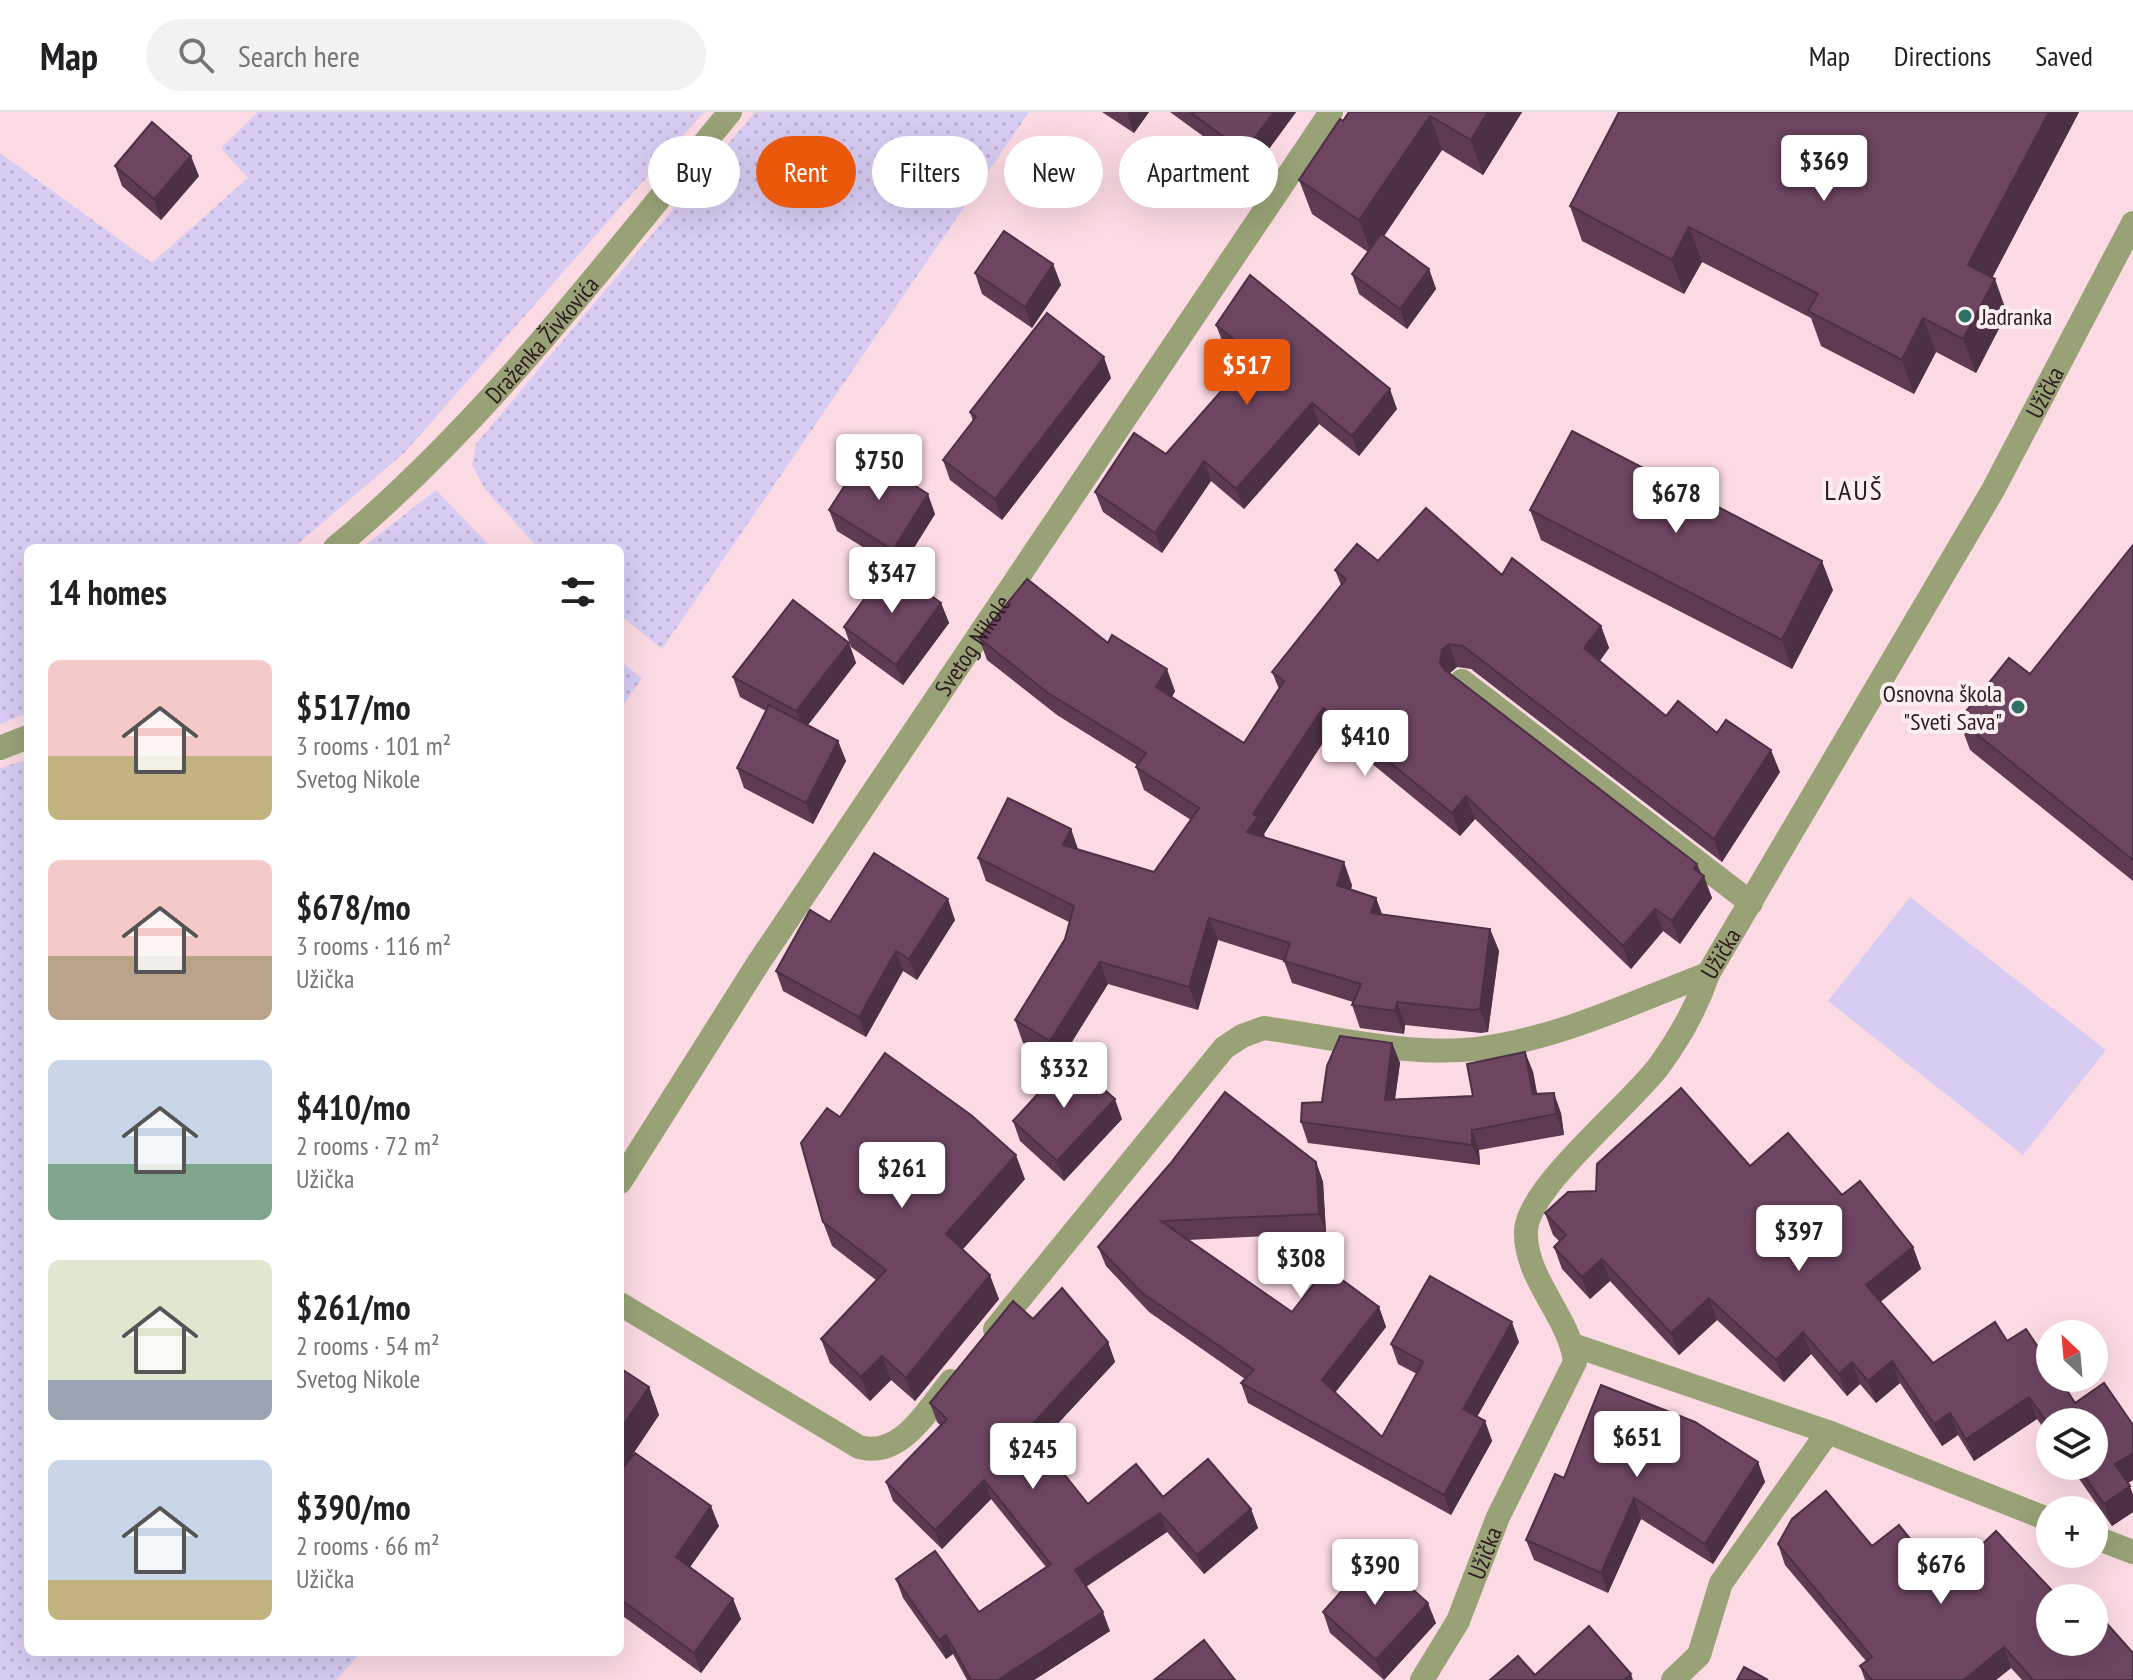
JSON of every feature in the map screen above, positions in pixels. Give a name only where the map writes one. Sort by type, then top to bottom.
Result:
[{"type":"street","name":"Draženka Živkovića","points":[[339,544],[475,413],[609,262],[730,112]]},
{"type":"street","name":"Svetog Nikole","points":[[624,1176],[759,962],[1331,112]]},
{"type":"street","name":"Užička","points":[[1422,1680],[1458,1621],[1504,1504],[1575,1362],[1573,1345],[1532,1258],[1526,1230],[1528,1219],[1549,1187],[1659,1067],[1696,1009],[1708,974],[1993,490],[2133,223]]},
{"type":"street","points":[[1462,681],[1751,903]]},
{"type":"street","points":[[0,748],[24,739]]},
{"type":"street","points":[[624,1306],[859,1447],[872,1451],[888,1448],[904,1438],[1224,1048],[1242,1036],[1264,1028],[1427,1050],[1481,1048],[1568,1030],[1708,974]]},
{"type":"street","points":[[1573,1345],[1828,1432],[2036,1514]]},
{"type":"street","points":[[1673,1680],[1699,1655],[1721,1583],[1828,1432]]},
{"type":"street","points":[[2108,1542],[2133,1552]]},
{"type":"shaded area","points":[[258,112],[704,112],[683,136],[648,136],[648,176],[405,452],[298,544],[24,544],[24,715],[0,724],[0,153],[152,263],[248,178],[221,148]]},
{"type":"shaded area","points":[[755,112],[1029,112],[1013,136],[1004,136],[1004,149],[988,172],[988,136],[872,136],[872,208],[963,208],[662,649],[624,618],[624,544],[534,544],[485,489],[472,465],[476,444],[674,208],[740,208],[740,136],[735,136]]},
{"type":"shaded area","points":[[436,490],[488,544],[367,544]]},
{"type":"shaded area","points":[[624,664],[642,678],[624,704]]},
{"type":"shaded area","points":[[24,760],[24,1656],[357,1656],[336,1680],[0,1680],[0,768]]},
{"type":"shaded area","points":[[1910,897],[2106,1050],[2023,1155],[1828,1001]]},
{"type":"building","points":[[1190,112],[1274,112],[1256,136],[1222,136]]},
{"type":"building","points":[[1349,112],[1488,112],[1471,140],[1430,116],[1359,220],[1299,180],[1340,119],[1343,121]]},
{"type":"building","points":[[1619,112],[2049,112],[1968,265],[1995,279],[1963,339],[1923,318],[1902,360],[1808,311],[1818,294],[1689,227],[1672,260],[1570,206]]},
{"type":"building","points":[[152,122],[191,156],[154,199],[115,166]]},
{"type":"building","points":[[1004,231],[1053,264],[1025,307],[975,273]]},
{"type":"building","points":[[1381,234],[1429,269],[1400,309],[1352,274]]},
{"type":"building","points":[[1250,275],[1390,389],[1352,436],[1312,403],[1236,489],[1204,461],[1155,533],[1095,492],[1134,433],[1166,454],[1253,355],[1216,325]]},
{"type":"building","points":[[1047,313],[1104,357],[995,499],[943,460],[976,417],[970,412]]},
{"type":"building","points":[[1572,431],[1822,561],[1782,640],[1530,510]]},
{"type":"building","points":[[865,454],[928,494],[893,550],[829,510]]},
{"type":"building","points":[[1426,508],[1502,575],[1512,558],[1601,626],[1584,648],[1666,716],[1678,701],[1717,733],[1726,720],[1771,750],[1714,839],[1463,646],[1449,644],[1442,650],[1440,663],[1445,670],[1697,864],[1694,869],[1704,876],[1672,921],[1655,909],[1623,946],[1466,796],[1452,813],[1323,708],[1253,814],[1258,817],[1247,832],[1344,862],[1337,885],[1376,898],[1371,913],[1490,929],[1480,1009],[1397,1002],[1395,1011],[1352,1005],[1361,984],[1284,961],[1290,943],[1209,918],[1189,987],[1100,962],[1050,1041],[1015,1020],[1065,939],[1074,906],[978,858],[1008,798],[1071,829],[1063,845],[1154,872],[1199,808],[1136,767],[1146,753],[1048,693],[979,638],[1027,579],[1108,643],[1112,635],[1167,669],[1156,687],[1244,743],[1284,681],[1272,672],[1346,579],[1335,570],[1357,544],[1378,561]]},
{"type":"building","points":[[2133,545],[2133,860],[1959,720],[2009,658],[2030,674]]},
{"type":"building","points":[[889,565],[941,603],[896,665],[844,627]]},
{"type":"building","points":[[793,600],[849,643],[796,711],[733,677]]},
{"type":"building","points":[[769,705],[838,741],[806,803],[737,768]]},
{"type":"building","points":[[874,853],[948,899],[909,959],[896,951],[859,1017],[776,971],[810,910],[830,922]]},
{"type":"building","points":[[1340,1036],[1392,1043],[1385,1100],[1473,1096],[1467,1064],[1525,1052],[1533,1094],[1554,1093],[1556,1114],[1472,1130],[1472,1145],[1301,1122],[1302,1103],[1322,1102],[1327,1066]]},
{"type":"building","points":[[885,1053],[971,1115],[1016,1155],[946,1234],[990,1275],[906,1378],[882,1356],[861,1377],[821,1339],[886,1270],[823,1222],[801,1143],[827,1108],[840,1117]]},
{"type":"building","points":[[1070,1059],[1115,1099],[1057,1161],[1013,1121]]},
{"type":"building","points":[[1681,1088],[1750,1166],[1788,1133],[1842,1195],[1860,1181],[1913,1247],[1866,1285],[1933,1363],[1995,1322],[2007,1341],[2026,1329],[2036,1344],[2036,1392],[2068,1392],[2075,1403],[2091,1392],[2108,1392],[2108,1389],[2133,1425],[2133,1453],[2115,1464],[2130,1486],[2108,1501],[2108,1496],[2098,1496],[2087,1480],[2108,1480],[2108,1408],[2037,1408],[2029,1397],[1966,1439],[1950,1413],[1934,1424],[1892,1361],[1868,1381],[1852,1362],[1839,1374],[1803,1332],[1776,1360],[1709,1298],[1671,1333],[1602,1259],[1582,1277],[1554,1247],[1566,1235],[1545,1213],[1568,1192],[1596,1191],[1597,1164]]},
{"type":"building","points":[[1225,1092],[1316,1162],[1319,1214],[1161,1221],[1292,1312],[1326,1268],[1379,1307],[1322,1380],[1382,1437],[1423,1362],[1391,1344],[1430,1276],[1512,1322],[1463,1409],[1485,1421],[1444,1495],[1241,1383],[1254,1370],[1142,1293],[1098,1247],[1170,1164]]},
{"type":"building","points":[[1062,1288],[1108,1342],[1028,1429],[1088,1504],[1136,1464],[1163,1497],[1208,1459],[1251,1509],[1197,1555],[1160,1513],[1075,1570],[1103,1612],[998,1680],[971,1680],[946,1635],[939,1640],[896,1579],[935,1551],[979,1612],[1051,1564],[984,1480],[935,1530],[886,1482],[947,1419],[930,1403],[1013,1301],[1033,1319]]},
{"type":"building","points":[[624,1371],[649,1387],[624,1424]]},
{"type":"building","points":[[1601,1385],[1695,1422],[1758,1462],[1705,1544],[1634,1498],[1601,1573],[1526,1540],[1555,1474],[1564,1478]]},
{"type":"building","points":[[635,1453],[711,1506],[676,1557],[733,1599],[694,1653],[624,1602],[624,1467]]},
{"type":"building","points":[[1826,1491],[1872,1546],[1899,1525],[1944,1581],[1996,1531],[2046,1584],[2036,1584],[2036,1656],[2108,1656],[2108,1625],[2133,1653],[2133,1680],[2033,1680],[2004,1647],[1964,1680],[1872,1680],[1860,1666],[1872,1657],[1778,1544],[1792,1519]]},
{"type":"building","points":[[1374,1555],[1428,1603],[1376,1660],[1323,1612]]},
{"type":"building","points":[[1589,1626],[1631,1674],[1624,1680],[1490,1680],[1518,1656],[1535,1675]]},
{"type":"building","points":[[1204,1640],[1235,1680],[1154,1680]]},
{"type":"building","points":[[1744,1667],[1768,1680],[1737,1680]]},
{"type":"place","name":"Jadranka","points":[[1965,316]]},
{"type":"place","name":"Osnovna škola \"Sveti Sava\"","points":[[2018,707]]},
{"type":"district","name":"LAUŠ","points":[[1854,489]]}]
